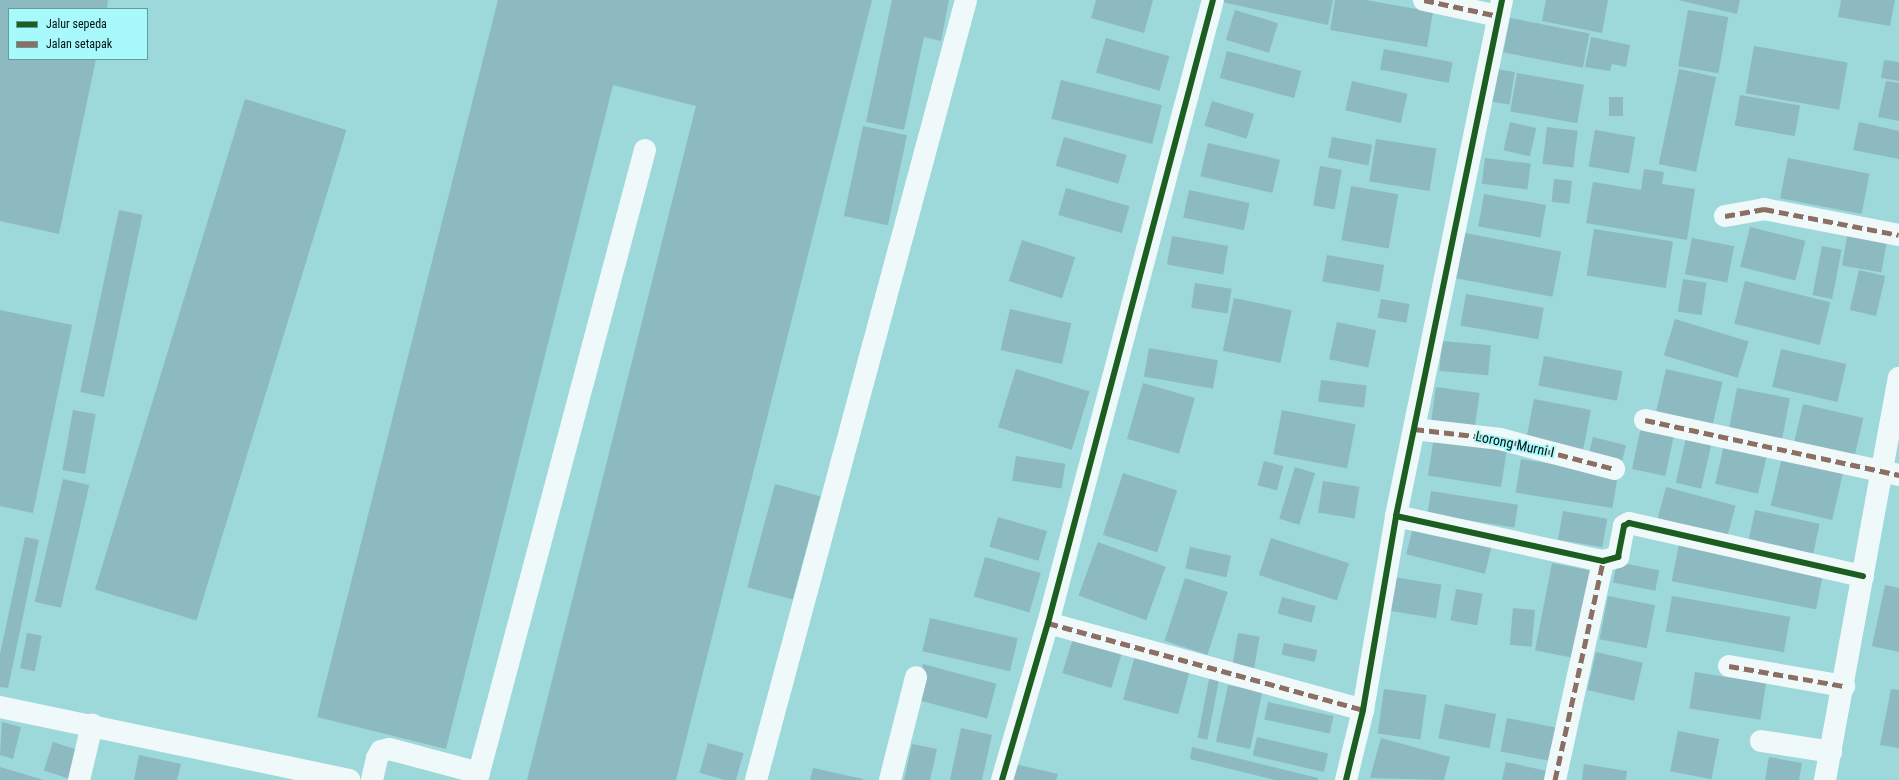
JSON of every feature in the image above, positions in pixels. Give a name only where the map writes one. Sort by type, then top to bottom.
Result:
[{"type":"street","points":[[756,780],[966,0]]},
{"type":"street","points":[[1002,780],[1048,623],[1213,0]]},
{"type":"street","points":[[1346,780],[1363,710],[1396,516],[1500,8],[1424,0]]},
{"type":"street","points":[[372,780],[377,758],[381,750],[389,749],[478,776],[645,150]]},
{"type":"street","points":[[1725,216],[1764,209],[1899,235]]},
{"type":"street","points":[[1825,780],[1844,686],[1863,576],[1890,473],[1899,378]]},
{"type":"street","points":[[1645,420],[1890,473]]},
{"type":"street","name":"Lorong Murni I","points":[[1414,429],[1513,442],[1614,469]]},
{"type":"street","points":[[1396,516],[1603,562],[1618,557],[1624,526],[1629,523],[1863,576]]},
{"type":"street","points":[[1555,780],[1603,562]]},
{"type":"street","points":[[1048,623],[1363,710]]},
{"type":"street","points":[[1729,666],[1844,686]]},
{"type":"street","points":[[890,780],[916,677]]},
{"type":"street","points":[[0,707],[92,725],[349,780]]},
{"type":"street","points":[[79,780],[92,725]]},
{"type":"street","points":[[1761,741],[1831,752]]},
{"type":"building","points":[[0,0],[108,0],[107,8],[8,8],[8,60],[96,60],[59,234],[0,221]]},
{"type":"building","points":[[498,0],[872,0],[676,780],[527,780],[696,106],[613,85],[446,749],[317,717]]},
{"type":"building","points":[[892,0],[949,0],[941,41],[924,37],[904,130],[866,122]]},
{"type":"building","points":[[1096,0],[1153,0],[1144,33],[1091,18]]},
{"type":"building","points":[[1222,0],[1333,0],[1328,25],[1222,2]]},
{"type":"building","points":[[1335,0],[1366,0],[1433,12],[1427,47],[1330,30]]},
{"type":"building","points":[[1546,0],[1608,0],[1602,33],[1542,21]]},
{"type":"building","points":[[1678,0],[1740,0],[1737,14]]},
{"type":"building","points":[[1841,0],[1895,0],[1890,26],[1838,17]]},
{"type":"building","points":[[1235,10],[1278,23],[1269,53],[1226,40]]},
{"type":"building","points":[[1688,10],[1728,17],[1718,73],[1678,66]]},
{"type":"building","points":[[1510,18],[1590,33],[1583,68],[1503,52]]},
{"type":"building","points":[[1591,37],[1630,45],[1626,67],[1612,64],[1610,71],[1585,67]]},
{"type":"building","points":[[1106,38],[1169,56],[1160,91],[1096,73]]},
{"type":"building","points":[[1754,46],[1848,62],[1839,110],[1746,93]]},
{"type":"building","points":[[1384,49],[1453,62],[1449,83],[1380,70]]},
{"type":"building","points":[[1227,51],[1301,71],[1294,98],[1220,78]]},
{"type":"building","points":[[1884,60],[1899,62],[1899,81],[1881,78]]},
{"type":"building","points":[[1496,69],[1515,72],[1510,105],[1491,102]]},
{"type":"building","points":[[1679,69],[1716,77],[1696,172],[1659,164]]},
{"type":"building","points":[[1517,73],[1584,85],[1577,123],[1510,111]]},
{"type":"building","points":[[1061,80],[1162,105],[1152,144],[1051,119]]},
{"type":"building","points":[[1352,81],[1408,94],[1401,123],[1345,110]]},
{"type":"building","points":[[1886,81],[1899,83],[1899,121],[1878,117]]},
{"type":"building","points":[[1740,95],[1800,106],[1795,136],[1735,126]]},
{"type":"building","points":[[1609,97],[1623,97],[1623,116],[1609,116]]},
{"type":"building","points":[[245,99],[346,130],[196,621],[95,590]]},
{"type":"building","points":[[1212,101],[1254,114],[1246,139],[1204,126]]},
{"type":"building","points":[[1510,122],[1536,128],[1530,156],[1503,150]]},
{"type":"building","points":[[1859,122],[1899,131],[1899,159],[1853,150]]},
{"type":"building","points":[[863,126],[907,135],[888,225],[844,216]]},
{"type":"building","points":[[1547,127],[1578,131],[1573,168],[1542,164]]},
{"type":"building","points":[[1595,130],[1635,137],[1629,174],[1589,166]]},
{"type":"building","points":[[1064,137],[1126,155],[1118,184],[1056,166]]},
{"type":"building","points":[[1332,137],[1372,145],[1368,165],[1328,158]]},
{"type":"building","points":[[1376,139],[1436,149],[1430,191],[1369,181]]},
{"type":"building","points":[[1208,143],[1280,160],[1272,193],[1200,176]]},
{"type":"building","points":[[1485,158],[1531,164],[1527,189],[1482,184]]},
{"type":"building","points":[[1788,158],[1869,174],[1862,214],[1780,198]]},
{"type":"building","points":[[1320,166],[1342,170],[1335,209],[1313,205]]},
{"type":"building","points":[[1644,169],[1664,172],[1662,184],[1695,189],[1687,240],[1586,223],[1593,182],[1641,190]]},
{"type":"building","points":[[1554,179],[1572,181],[1569,204],[1552,202]]},
{"type":"building","points":[[1351,186],[1398,194],[1389,248],[1341,240]]},
{"type":"building","points":[[1066,188],[1129,206],[1122,233],[1058,215]]},
{"type":"building","points":[[1189,190],[1250,203],[1244,230],[1183,217]]},
{"type":"building","points":[[1484,194],[1546,205],[1540,237],[1478,226]]},
{"type":"building","points":[[119,210],[142,215],[104,397],[80,392]]},
{"type":"building","points":[[1750,227],[1805,241],[1795,281],[1740,267]]},
{"type":"building","points":[[1594,229],[1673,242],[1666,288],[1587,275]]},
{"type":"building","points":[[1848,231],[1887,238],[1881,272],[1842,265]]},
{"type":"building","points":[[1465,233],[1561,252],[1552,297],[1456,278]]},
{"type":"building","points":[[1172,236],[1228,246],[1223,274],[1167,265]]},
{"type":"building","points":[[1692,238],[1734,246],[1727,283],[1685,274]]},
{"type":"building","points":[[1022,240],[1075,257],[1062,298],[1009,281]]},
{"type":"building","points":[[1822,246],[1842,250],[1832,299],[1812,295]]},
{"type":"building","points":[[1327,255],[1384,265],[1379,292],[1322,282]]},
{"type":"building","points":[[1859,270],[1885,276],[1876,316],[1850,310]]},
{"type":"building","points":[[1683,279],[1707,283],[1702,315],[1678,312]]},
{"type":"building","points":[[1745,281],[1830,302],[1820,345],[1734,324]]},
{"type":"building","points":[[1195,283],[1232,289],[1228,313],[1191,308]]},
{"type":"building","points":[[1466,294],[1544,308],[1538,339],[1460,326]]},
{"type":"building","points":[[1234,298],[1292,310],[1280,363],[1223,351]]},
{"type":"building","points":[[1381,299],[1410,304],[1406,323],[1378,318]]},
{"type":"building","points":[[1010,309],[1071,323],[1062,364],[1001,350]]},
{"type":"building","points":[[0,310],[72,325],[33,513],[0,506]]},
{"type":"building","points":[[1675,319],[1749,342],[1738,378],[1664,355]]},
{"type":"building","points":[[1337,322],[1376,330],[1368,367],[1329,359]]},
{"type":"building","points":[[1442,341],[1491,345],[1488,375],[1439,371]]},
{"type":"building","points":[[1149,348],[1218,360],[1213,389],[1144,377]]},
{"type":"building","points":[[1781,349],[1846,364],[1838,402],[1772,387]]},
{"type":"building","points":[[1544,356],[1623,371],[1617,401],[1538,385]]},
{"type":"building","points":[[1016,369],[1090,392],[1072,450],[998,427]]},
{"type":"building","points":[[1666,369],[1723,382],[1712,428],[1655,415]]},
{"type":"building","points":[[1321,380],[1367,386],[1364,407],[1318,402]]},
{"type":"building","points":[[1143,383],[1195,398],[1179,454],[1127,439]]},
{"type":"building","points":[[1436,387],[1480,393],[1474,430],[1431,424]]},
{"type":"building","points":[[1737,388],[1790,398],[1782,441],[1729,430]]},
{"type":"building","points":[[1534,399],[1591,410],[1583,450],[1526,439]]},
{"type":"building","points":[[1803,404],[1863,418],[1854,458],[1794,444]]},
{"type":"building","points":[[73,410],[96,414],[85,474],[62,470]]},
{"type":"building","points":[[1282,410],[1356,424],[1347,468],[1273,454]]},
{"type":"building","points":[[1642,422],[1675,429],[1665,476],[1632,469]]},
{"type":"building","points":[[1687,434],[1712,440],[1701,489],[1676,483]]},
{"type":"building","points":[[1434,437],[1507,449],[1501,487],[1428,476]]},
{"type":"building","points":[[1593,437],[1626,445],[1621,467],[1588,458]]},
{"type":"building","points":[[1725,441],[1768,451],[1758,494],[1715,484]]},
{"type":"building","points":[[1016,456],[1065,464],[1061,489],[1012,481]]},
{"type":"building","points":[[1782,457],[1843,471],[1832,520],[1771,506]]},
{"type":"building","points":[[1521,459],[1618,474],[1612,508],[1516,493]]},
{"type":"building","points":[[1264,461],[1283,466],[1277,490],[1258,485]]},
{"type":"building","points":[[1295,467],[1315,473],[1299,525],[1279,519]]},
{"type":"building","points":[[1123,473],[1177,491],[1157,552],[1103,535]]},
{"type":"building","points":[[63,479],[89,485],[61,608],[35,602]]},
{"type":"building","points":[[1323,481],[1360,487],[1355,518],[1318,513]]},
{"type":"building","points":[[775,484],[820,496],[793,600],[747,587]]},
{"type":"building","points":[[1666,487],[1736,506],[1727,537],[1658,518]]},
{"type":"building","points":[[1431,491],[1518,505],[1514,527],[1427,514]]},
{"type":"building","points":[[1755,510],[1820,524],[1812,559],[1748,545]]},
{"type":"building","points":[[1563,511],[1607,519],[1602,547],[1558,540]]},
{"type":"building","points":[[998,517],[1047,531],[1038,561],[989,547]]},
{"type":"building","points":[[1413,527],[1492,547],[1485,574],[1406,554]]},
{"type":"building","points":[[25,537],[39,540],[8,688],[0,687],[0,654]]},
{"type":"building","points":[[1271,538],[1349,563],[1337,600],[1259,575]]},
{"type":"building","points":[[1098,542],[1166,567],[1146,620],[1079,596]]},
{"type":"building","points":[[1679,544],[1823,572],[1816,609],[1672,581]]},
{"type":"building","points":[[1190,547],[1231,556],[1227,577],[1185,569]]},
{"type":"building","points":[[985,557],[1041,573],[1029,612],[974,596]]},
{"type":"building","points":[[1617,562],[1659,570],[1655,591],[1613,583]]},
{"type":"building","points":[[1552,563],[1593,571],[1576,658],[1535,650]]},
{"type":"building","points":[[1393,577],[1441,585],[1436,618],[1388,611]]},
{"type":"building","points":[[1185,578],[1228,592],[1207,655],[1165,641]]},
{"type":"building","points":[[1885,585],[1899,588],[1899,652],[1872,646]]},
{"type":"building","points":[[1456,589],[1483,594],[1477,625],[1450,621]]},
{"type":"building","points":[[1608,596],[1655,605],[1647,648],[1600,639]]},
{"type":"building","points":[[1672,596],[1790,617],[1784,652],[1666,631]]},
{"type":"building","points":[[1282,597],[1316,606],[1311,622],[1278,613]]},
{"type":"building","points":[[1513,608],[1535,610],[1532,647],[1510,645]]},
{"type":"building","points":[[930,618],[1018,638],[1010,671],[922,651]]},
{"type":"building","points":[[1075,632],[1124,647],[1111,688],[1062,673]]},
{"type":"building","points":[[27,633],[42,636],[35,671],[20,668]]},
{"type":"building","points":[[1238,633],[1260,637],[1253,672],[1232,668]]},
{"type":"building","points":[[1284,643],[1317,650],[1315,662],[1282,655]]},
{"type":"building","points":[[1596,652],[1643,663],[1634,701],[1587,690]]},
{"type":"building","points":[[1135,655],[1190,670],[1178,714],[1123,699]]},
{"type":"building","points":[[923,664],[996,684],[987,718],[914,699]]},
{"type":"building","points":[[1695,672],[1766,683],[1760,720],[1689,709]]},
{"type":"building","points":[[1210,674],[1220,676],[1207,740],[1198,738]]},
{"type":"building","points":[[1228,685],[1262,692],[1250,749],[1216,742]]},
{"type":"building","points":[[1384,689],[1427,695],[1420,740],[1378,734]]},
{"type":"building","points":[[1891,689],[1899,690],[1899,748],[1880,745]]},
{"type":"building","points":[[1268,702],[1334,716],[1330,734],[1264,720]]},
{"type":"building","points":[[1445,704],[1496,714],[1489,748],[1438,738]]},
{"type":"building","points":[[1507,718],[1557,728],[1551,761],[1501,751]]},
{"type":"building","points":[[2,722],[21,727],[13,759],[0,755]]},
{"type":"building","points":[[961,728],[992,735],[982,780],[950,780]]},
{"type":"building","points":[[1678,731],[1719,739],[1711,779],[1670,771]]},
{"type":"building","points":[[1257,737],[1328,753],[1324,772],[1253,756]]},
{"type":"building","points":[[1381,738],[1450,757],[1444,780],[1370,778]]},
{"type":"building","points":[[53,742],[78,750],[68,779],[44,771]]},
{"type":"building","points":[[708,743],[744,753],[736,780],[725,780],[699,773]]},
{"type":"building","points":[[912,744],[937,749],[930,780],[904,780]]},
{"type":"building","points":[[1192,747],[1318,778],[1318,780],[1275,780],[1190,759]]},
{"type":"building","points":[[139,755],[181,764],[177,780],[134,780]]},
{"type":"building","points":[[1769,757],[1802,763],[1799,780],[1765,780]]},
{"type":"building","points":[[1506,762],[1552,772],[1551,780],[1502,780]]},
{"type":"building","points":[[1015,764],[1058,774],[1056,780],[1012,780]]},
{"type":"building","points":[[1584,764],[1627,771],[1626,780],[1582,780]]},
{"type":"building","points":[[0,767],[44,780],[0,780]]},
{"type":"building","points":[[813,768],[863,779],[863,780],[810,780]]},
{"type":"marked path","points":[[1424,0],[1498,16]]},
{"type":"marked path","points":[[1725,216],[1764,209],[1899,235]]},
{"type":"marked path","points":[[1645,420],[1899,475]]},
{"type":"marked path","points":[[1414,429],[1500,439],[1614,469]]},
{"type":"marked path","points":[[1555,780],[1603,561]]},
{"type":"marked path","points":[[1048,623],[1363,710]]},
{"type":"marked path","points":[[1729,666],[1844,686]]},
{"type":"cycle path","points":[[1002,780],[1048,623],[1213,0]]},
{"type":"cycle path","points":[[1346,780],[1363,710],[1396,516],[1502,0]]},
{"type":"cycle path","points":[[1396,516],[1603,561],[1618,557],[1624,526],[1629,523],[1863,576]]}]
